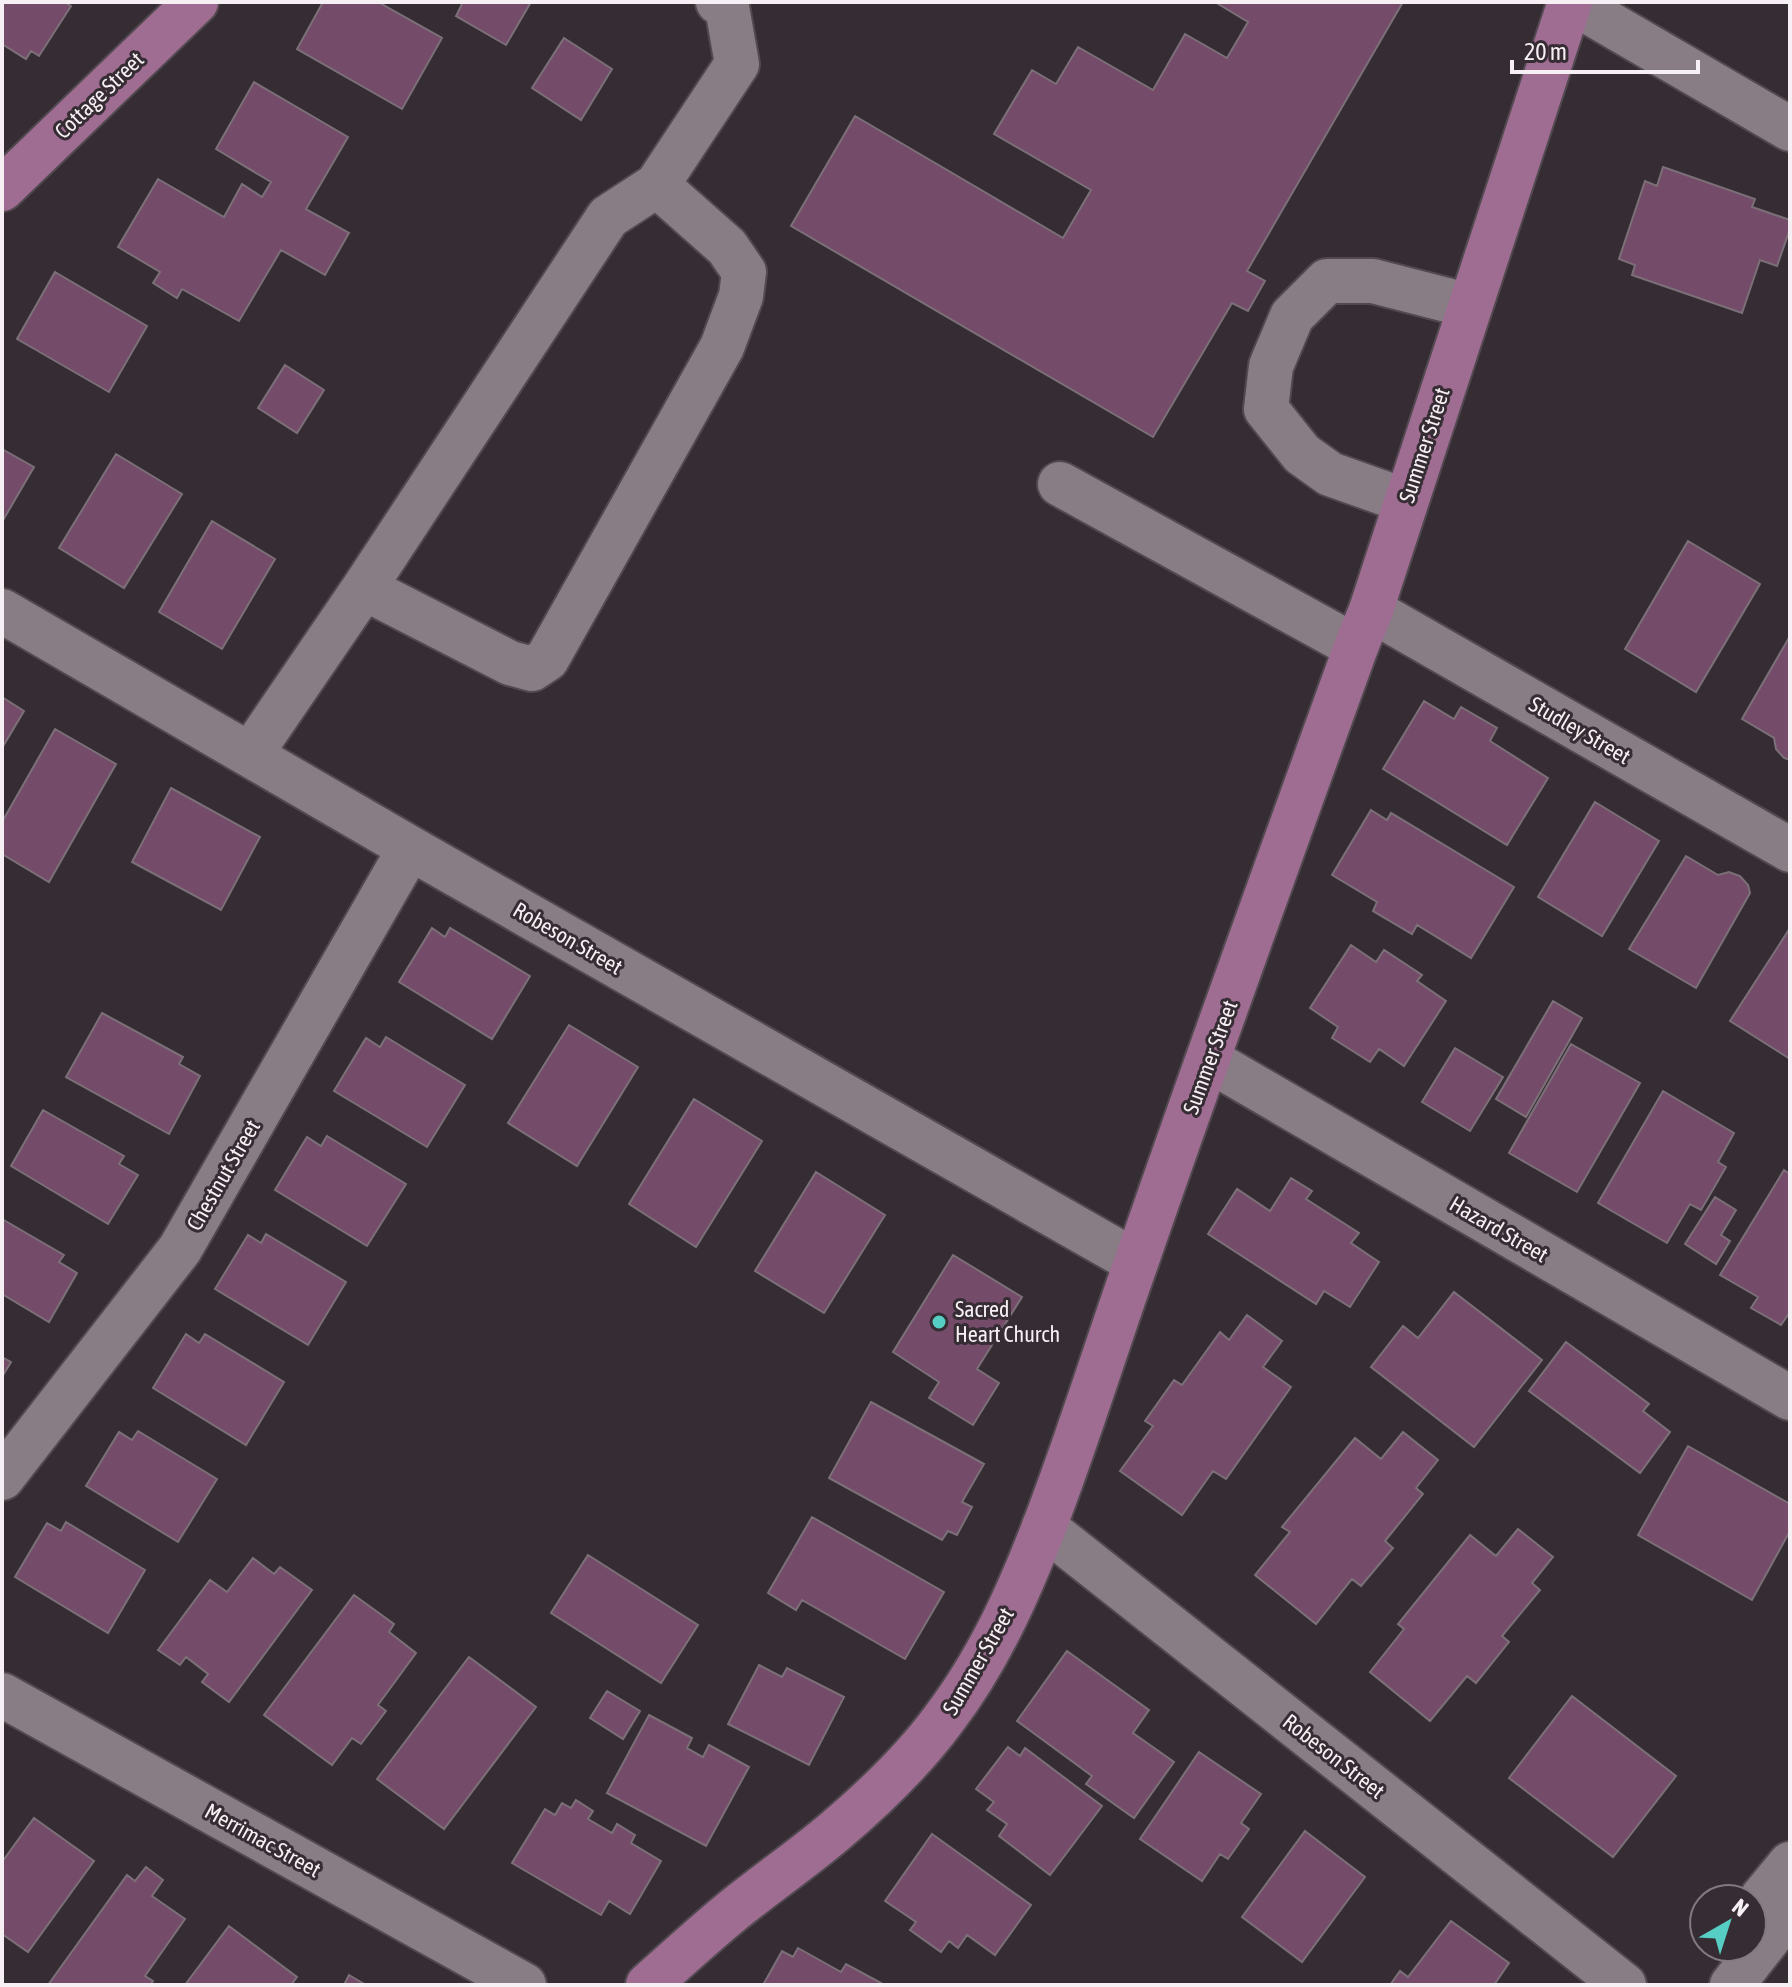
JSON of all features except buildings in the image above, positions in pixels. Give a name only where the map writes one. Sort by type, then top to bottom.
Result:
[{"type":"main road","name":"Cottage Street","points":[[2,189],[195,2]]},
{"type":"main road","name":"Summer Street","points":[[648,1985],[730,1913],[833,1833],[881,1790],[942,1721],[969,1683],[1017,1593],[1071,1455],[1136,1262],[1363,628],[1571,2]]},
{"type":"street","points":[[250,755],[608,217],[657,185],[737,64],[727,7],[718,2]]},
{"type":"street","points":[[1571,2],[1790,129]]},
{"type":"street","points":[[364,588],[510,663],[532,669],[547,659],[722,347],[741,296],[744,272],[727,247],[657,185]]},
{"type":"street","points":[[1406,501],[1330,474],[1302,454],[1266,409],[1271,366],[1292,316],[1327,281],[1373,281],[1470,306]]},
{"type":"street","name":"Studley Street","points":[[1060,484],[1363,628],[1790,850]]},
{"type":"street","name":"Robeson Street","points":[[2,611],[410,848],[1136,1262]]},
{"type":"street","name":"Chestnut Street","points":[[2,1478],[180,1249],[410,848]]},
{"type":"street","name":"Hazard Street","points":[[1209,1060],[1790,1398]]},
{"type":"street","name":"Robeson Street","points":[[1044,1527],[1624,1985]]},
{"type":"street","name":"Merrimac Street","points":[[2,1695],[524,1985]]},
{"type":"street","points":[[1732,1985],[1786,1916],[1762,1898],[1790,1864]]},
{"type":"place","name":"Sacred Heart Church","points":[[939,1322]]}]
